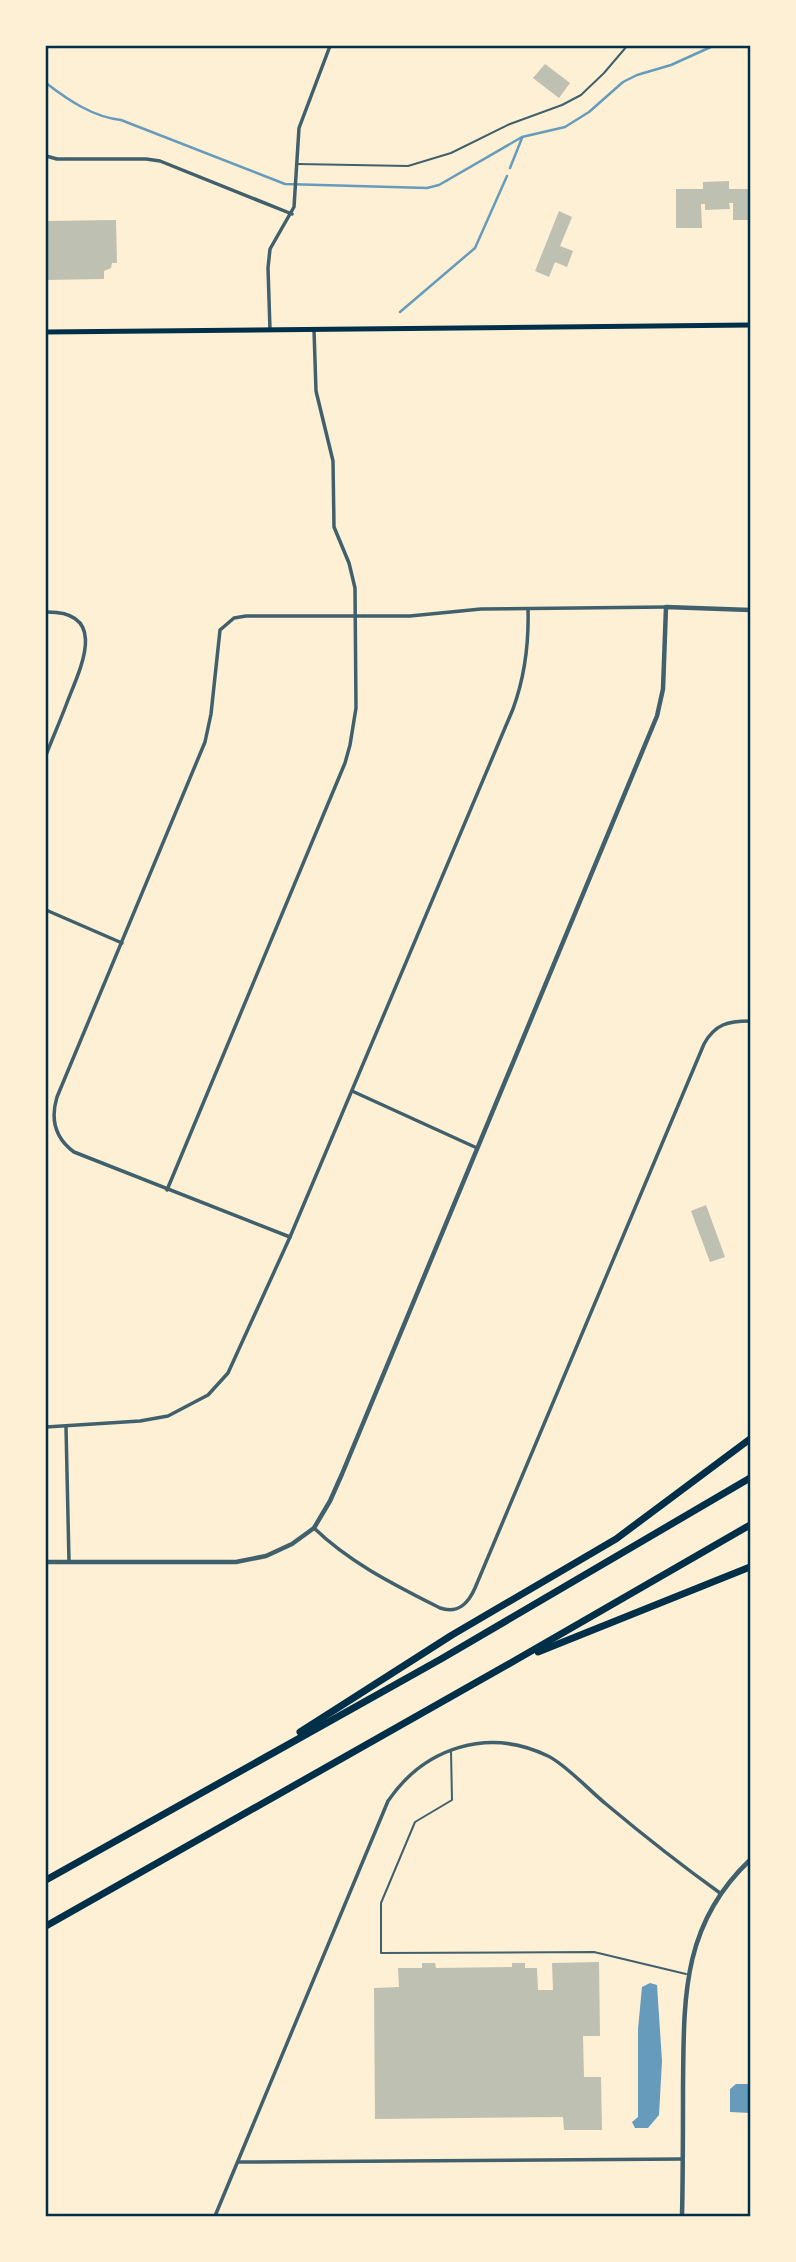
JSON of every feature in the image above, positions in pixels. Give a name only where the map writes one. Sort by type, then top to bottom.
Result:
[{"type":"highway","points":[[235,1773],[452,1635],[616,1539],[751,1439]]},
{"type":"highway","points":[[46,1880],[441,1659],[751,1478]]},
{"type":"highway","points":[[46,1926],[751,1525]]},
{"type":"highway","points":[[514,1661],[751,1567]]},
{"type":"main road","points":[[46,332],[751,325]]},
{"type":"street","points":[[270,330],[270,249],[292,214],[296,199],[301,119],[330,46]]},
{"type":"street","points":[[46,156],[57,159],[160,161],[292,214]]},
{"type":"street","points":[[167,1190],[345,763],[352,736],[356,708],[355,588],[349,563],[334,527],[333,461],[316,391],[314,330]]},
{"type":"street","points":[[46,1563],[236,1562],[279,1550],[314,1528],[342,1474],[657,716],[663,689],[666,607]]},
{"type":"street","points":[[290,1237],[74,1152],[61,1140],[54,1126],[57,1097],[205,741],[211,714],[218,634],[223,626],[234,618],[246,616],[410,616],[460,610],[528,608],[666,607],[751,610]]},
{"type":"street","points":[[46,1427],[153,1419],[182,1410],[208,1395],[237,1359],[513,709],[524,676],[529,633],[528,608]]},
{"type":"street","points":[[46,612],[63,613],[78,621],[83,627],[86,643],[81,668],[46,755]]},
{"type":"street","points":[[46,911],[122,943]]},
{"type":"street","points":[[314,1528],[351,1559],[440,1608],[454,1610],[468,1602],[704,1044],[709,1034],[723,1023],[751,1021]]},
{"type":"street","points":[[351,1090],[477,1148]]},
{"type":"street","points":[[66,1427],[69,1562]]},
{"type":"street","points":[[215,2217],[388,1801],[400,1783],[411,1774],[471,1743],[505,1742],[549,1756],[661,1850],[720,1893]]},
{"type":"street","points":[[682,2217],[684,2025],[688,1975],[701,1933],[720,1893],[751,1860]]},
{"type":"street","points":[[238,2162],[683,2159]]},
{"type":"lane","points":[[297,164],[408,166],[451,153],[517,121],[562,105],[581,95],[627,46]]},
{"type":"lane","points":[[451,1751],[452,1800],[415,1822],[381,1903],[381,1953],[594,1952],[688,1975]]},
{"type":"water","points":[[650,1983],[657,1985],[662,2061],[659,2115],[648,2128],[635,2128],[632,2122],[638,2117],[638,2029],[642,1987]]},
{"type":"water","points":[[736,2084],[750,2084],[750,2113],[730,2112],[730,2089]]},
{"type":"building","points":[[545,64],[570,83],[559,98],[533,78]]},
{"type":"building","points":[[729,181],[729,189],[750,189],[750,220],[733,220],[733,203],[729,203],[730,209],[705,210],[705,204],[701,204],[702,228],[676,228],[676,189],[703,189],[703,182]]},
{"type":"building","points":[[559,211],[572,217],[560,246],[573,251],[567,267],[555,262],[549,277],[535,271]]},
{"type":"building","points":[[116,220],[117,263],[112,263],[111,268],[104,271],[104,279],[46,280],[46,221]]},
{"type":"building","points":[[706,1205],[725,1257],[710,1262],[691,1211]]},
{"type":"building","points":[[599,1962],[600,2036],[583,2036],[584,2077],[601,2077],[602,2130],[564,2130],[563,2117],[375,2119],[374,1988],[399,1987],[398,1968],[422,1968],[422,1963],[435,1963],[436,1968],[512,1967],[512,1963],[525,1963],[525,1968],[537,1968],[538,1990],[553,1990],[552,1963]]},
{"type":"waterway","points":[[46,83],[91,111],[121,120],[285,184],[427,188],[439,185],[522,137],[565,127],[589,112],[623,82],[637,75],[671,65],[713,46]]},
{"type":"waterway","points":[[510,168],[522,138]]},
{"type":"waterway","points":[[400,312],[475,248],[507,176]]}]
